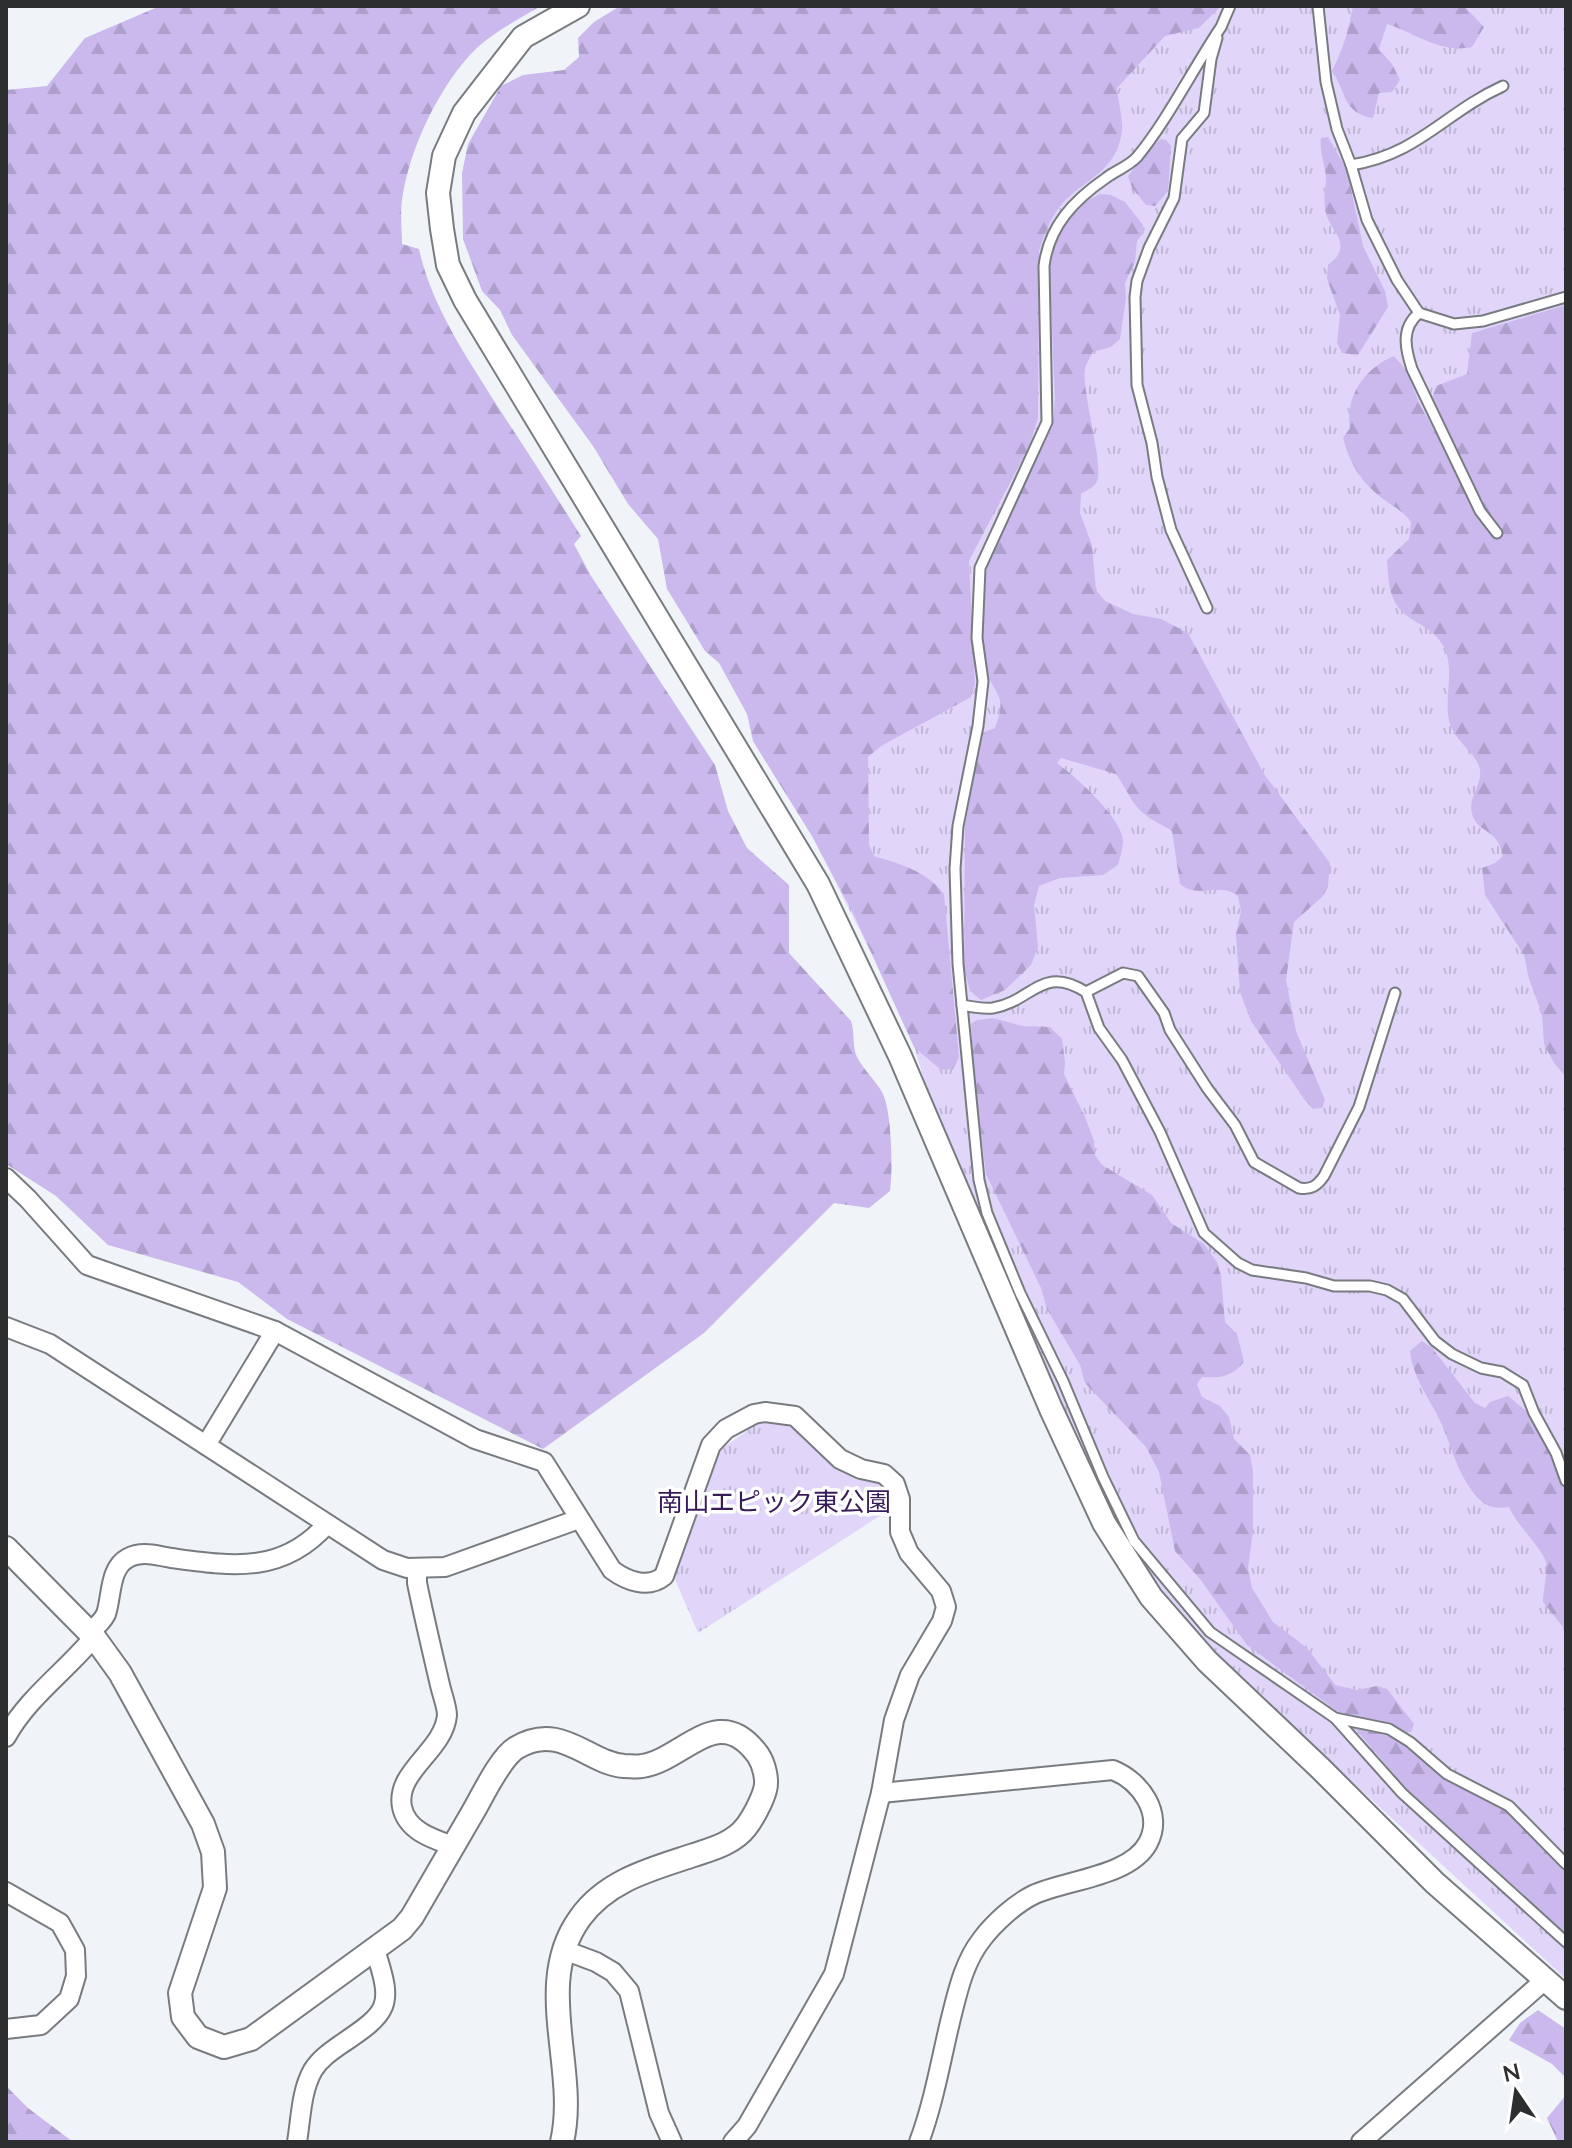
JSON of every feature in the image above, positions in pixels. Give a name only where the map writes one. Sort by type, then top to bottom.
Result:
[{"type":"street","points":[[578,6],[523,37],[464,113],[444,156],[438,193],[448,265],[465,300],[818,884],[900,1056],[1051,1409],[1104,1523],[1119,1548],[1151,1597],[1207,1661],[1435,1883],[1566,1998]]},
{"type":"street","points":[[6,1178],[87,1265],[275,1331],[475,1439],[544,1462],[612,1570],[621,1577],[644,1583],[659,1581],[668,1567],[716,1438],[737,1422],[765,1412],[795,1416],[840,1459],[861,1469],[884,1474],[895,1484],[900,1499],[900,1532],[909,1553],[941,1591],[946,1607],[942,1621],[910,1675],[894,1720],[881,1793],[834,1974],[747,2126],[733,2142]]},
{"type":"street","points":[[6,1327],[50,1344],[383,1560],[407,1568],[445,1567],[579,1519]]},
{"type":"street","points":[[206,1445],[275,1331]]},
{"type":"street","points":[[6,1737],[17,1716],[77,1658],[101,1623],[116,1570],[123,1560],[135,1555],[151,1555],[222,1565],[256,1565],[273,1561],[314,1539],[327,1524]]},
{"type":"street","points":[[6,1548],[92,1635],[120,1673],[203,1824],[213,1852],[215,1888],[180,1993],[183,2017],[198,2037],[224,2047],[251,2039],[402,1929],[412,1917],[494,1775],[514,1749],[541,1738],[566,1742],[619,1766],[643,1766],[667,1757],[697,1737],[722,1732],[747,1740],[763,1763],[767,1787],[746,1829],[722,1846],[631,1875],[601,1895],[579,1918],[564,1950],[556,1983],[566,2089],[562,2142]]},
{"type":"street","points":[[417,1568],[417,1583],[447,1714],[436,1741],[405,1784],[400,1798],[403,1814],[411,1826],[453,1846]]},
{"type":"street","points":[[881,1793],[1113,1770],[1126,1775],[1138,1785],[1152,1815],[1148,1843],[1129,1862],[1032,1895],[981,1939],[962,1972],[919,2142]]},
{"type":"street","points":[[6,1892],[60,1923],[75,1950],[76,1976],[69,1999],[41,2025],[6,2029]]},
{"type":"street","points":[[297,2142],[305,2088],[314,2069],[326,2055],[375,2021],[386,2001],[385,1981],[375,1950]]},
{"type":"street","points":[[564,1950],[613,1972],[629,1991],[659,2113],[672,2142]]},
{"type":"street","points":[[1361,2142],[1546,1979]]},
{"type":"lane","points":[[1207,608],[1171,530],[1157,477],[1137,385],[1135,297],[1137,281],[1149,248],[1174,198],[1182,139],[1204,113],[1211,59],[1230,6]]},
{"type":"lane","points":[[1318,6],[1326,82],[1337,129],[1367,220],[1397,280],[1419,313],[1454,324],[1483,321],[1566,297]]},
{"type":"lane","points":[[1221,27],[1135,160],[1107,176],[1076,200],[1055,229],[1046,248],[1047,422],[980,568],[977,638],[983,681],[978,726],[958,826],[955,869],[958,964],[979,1180],[987,1213],[1020,1293],[1134,1541],[1210,1632],[1335,1718],[1402,1793],[1566,1942]]},
{"type":"lane","points":[[1351,165],[1402,151],[1427,136],[1459,109],[1503,86]]},
{"type":"lane","points":[[1419,313],[1412,319],[1405,346],[1412,369],[1480,511],[1497,533]]},
{"type":"lane","points":[[1086,992],[1123,973],[1138,976],[1164,1013],[1170,1030],[1207,1088],[1235,1125],[1254,1162],[1306,1189],[1318,1184],[1324,1176],[1359,1107],[1395,993]]},
{"type":"lane","points":[[962,1005],[992,1008],[1050,981],[1060,980],[1086,992],[1099,1028],[1122,1060],[1160,1132],[1204,1233],[1238,1263],[1252,1270],[1306,1278],[1334,1286],[1370,1286],[1387,1290],[1403,1299],[1435,1341],[1452,1354],[1481,1368],[1502,1372],[1523,1385],[1566,1481]]},
{"type":"lane","points":[[1335,1718],[1389,1729],[1410,1742],[1447,1774],[1509,1806],[1566,1864]]},
{"type":"green space","points":[[160,6],[541,6],[503,28],[477,48],[457,71],[435,105],[406,181],[401,205],[402,244],[419,249],[432,292],[452,331],[581,536],[574,544],[591,576],[715,765],[728,811],[747,848],[789,885],[789,953],[851,1021],[857,1057],[882,1092],[888,1112],[890,1191],[869,1208],[834,1203],[704,1333],[543,1449],[287,1319],[238,1282],[108,1245],[56,1196],[6,1164],[6,90],[47,86],[85,38]]},
{"type":"green space","points":[[620,6],[1221,6],[1199,28],[1165,36],[1117,88],[1122,131],[1115,154],[1103,170],[1063,203],[1044,237],[1039,252],[1038,418],[1029,447],[969,561],[975,684],[971,697],[881,746],[868,757],[869,845],[874,856],[921,874],[944,894],[959,1057],[953,1069],[941,1070],[914,1047],[854,915],[812,836],[753,741],[747,714],[719,663],[705,651],[667,589],[658,539],[628,504],[593,446],[512,335],[500,310],[482,291],[463,239],[462,173],[468,144],[501,86],[523,75],[564,70],[579,57],[578,38],[594,22]]},
{"type":"green space","points":[[1191,6],[1566,6],[1566,1979],[1206,1647],[1160,1594],[1117,1532],[1037,1357],[933,1108],[914,1047],[889,988],[812,836],[753,741],[971,613],[969,561],[1029,447],[1039,252],[1045,230],[1050,140]]},
{"type":"green space","points":[[1353,6],[1464,6],[1484,27],[1472,47],[1450,48],[1387,24],[1379,49],[1400,80],[1392,92],[1379,93],[1373,118],[1356,112],[1350,106],[1332,71],[1345,39]]},
{"type":"green space","points":[[1328,137],[1347,170],[1363,246],[1385,291],[1388,307],[1358,355],[1342,353],[1337,343],[1340,315],[1327,279],[1328,265],[1338,255],[1341,246],[1325,204],[1326,177],[1321,138]]},
{"type":"green space","points":[[1161,139],[1171,146],[1168,191],[1155,206],[1146,205],[1132,188],[1128,176]]},
{"type":"green space","points":[[1100,194],[1111,195],[1125,202],[1143,225],[1144,232],[1137,241],[1135,262],[1125,283],[1120,339],[1111,347],[1093,352],[1085,369],[1098,475],[1095,485],[1081,494],[1080,513],[1092,545],[1096,590],[1105,601],[1133,614],[1161,619],[1188,633],[1264,774],[1330,863],[1328,886],[1323,896],[1294,922],[1286,980],[1296,1031],[1325,1100],[1322,1108],[1313,1109],[1304,1099],[1251,1021],[1240,992],[1236,934],[1241,911],[1238,896],[1224,890],[1194,891],[1180,884],[1172,831],[1139,809],[1116,774],[1061,758],[1057,763],[1086,787],[1115,820],[1123,840],[1118,865],[1103,875],[1060,878],[1039,886],[1034,905],[1038,947],[1031,965],[1005,990],[981,1000],[970,991],[964,968],[965,825],[982,733],[995,728],[1000,706],[990,678],[984,646],[984,583],[991,553],[1053,426],[1055,401],[1049,256],[1059,231],[1078,205]]},
{"type":"green space","points":[[1566,305],[1566,1077],[1544,1044],[1542,1014],[1524,955],[1485,895],[1482,868],[1503,856],[1496,840],[1472,814],[1479,766],[1451,727],[1449,665],[1444,647],[1433,633],[1399,609],[1391,592],[1387,560],[1409,539],[1411,522],[1364,481],[1349,457],[1343,438],[1350,428],[1351,405],[1359,384],[1374,368],[1394,356],[1408,372],[1419,403],[1453,464],[1476,515],[1494,537],[1502,528],[1486,511],[1432,399],[1436,386],[1467,374],[1472,333]]},
{"type":"green space","points":[[993,1018],[1023,1026],[1050,1027],[1062,1039],[1064,1074],[1085,1117],[1094,1141],[1095,1155],[1102,1165],[1152,1195],[1171,1223],[1204,1244],[1217,1262],[1225,1322],[1237,1334],[1244,1362],[1230,1374],[1202,1377],[1197,1384],[1202,1397],[1220,1406],[1229,1417],[1234,1439],[1250,1455],[1253,1530],[1248,1568],[1252,1588],[1273,1622],[1307,1648],[1335,1685],[1357,1690],[1377,1686],[1387,1689],[1414,1724],[1411,1732],[1341,1714],[1247,1645],[1200,1579],[1175,1551],[1159,1472],[1146,1447],[1085,1383],[1080,1365],[1047,1309],[1041,1288],[986,1174],[973,1070],[971,1024]]},
{"type":"green space","points":[[1422,1341],[1432,1348],[1475,1403],[1485,1408],[1490,1402],[1508,1396],[1531,1415],[1554,1459],[1566,1488],[1566,1631],[1543,1602],[1546,1562],[1539,1549],[1509,1507],[1483,1503],[1462,1475],[1412,1362],[1410,1351]]},
{"type":"green space","name":"南山エピック東公園","points":[[757,1424],[792,1424],[837,1468],[857,1480],[882,1480],[891,1491],[889,1510],[698,1633],[674,1577],[721,1449]]},
{"type":"green space","points":[[1352,1725],[1384,1732],[1410,1747],[1444,1777],[1507,1810],[1566,1869],[1566,1934],[1405,1787]]},
{"type":"green space","points":[[1538,2010],[1566,2029],[1566,2078],[1552,2064],[1509,2040],[1520,2023]]},
{"type":"green space","points":[[6,2086],[28,2108],[73,2142],[6,2142]]},
{"type":"green space","points":[[1566,2095],[1566,2142],[1558,2142],[1547,2118]]}]
